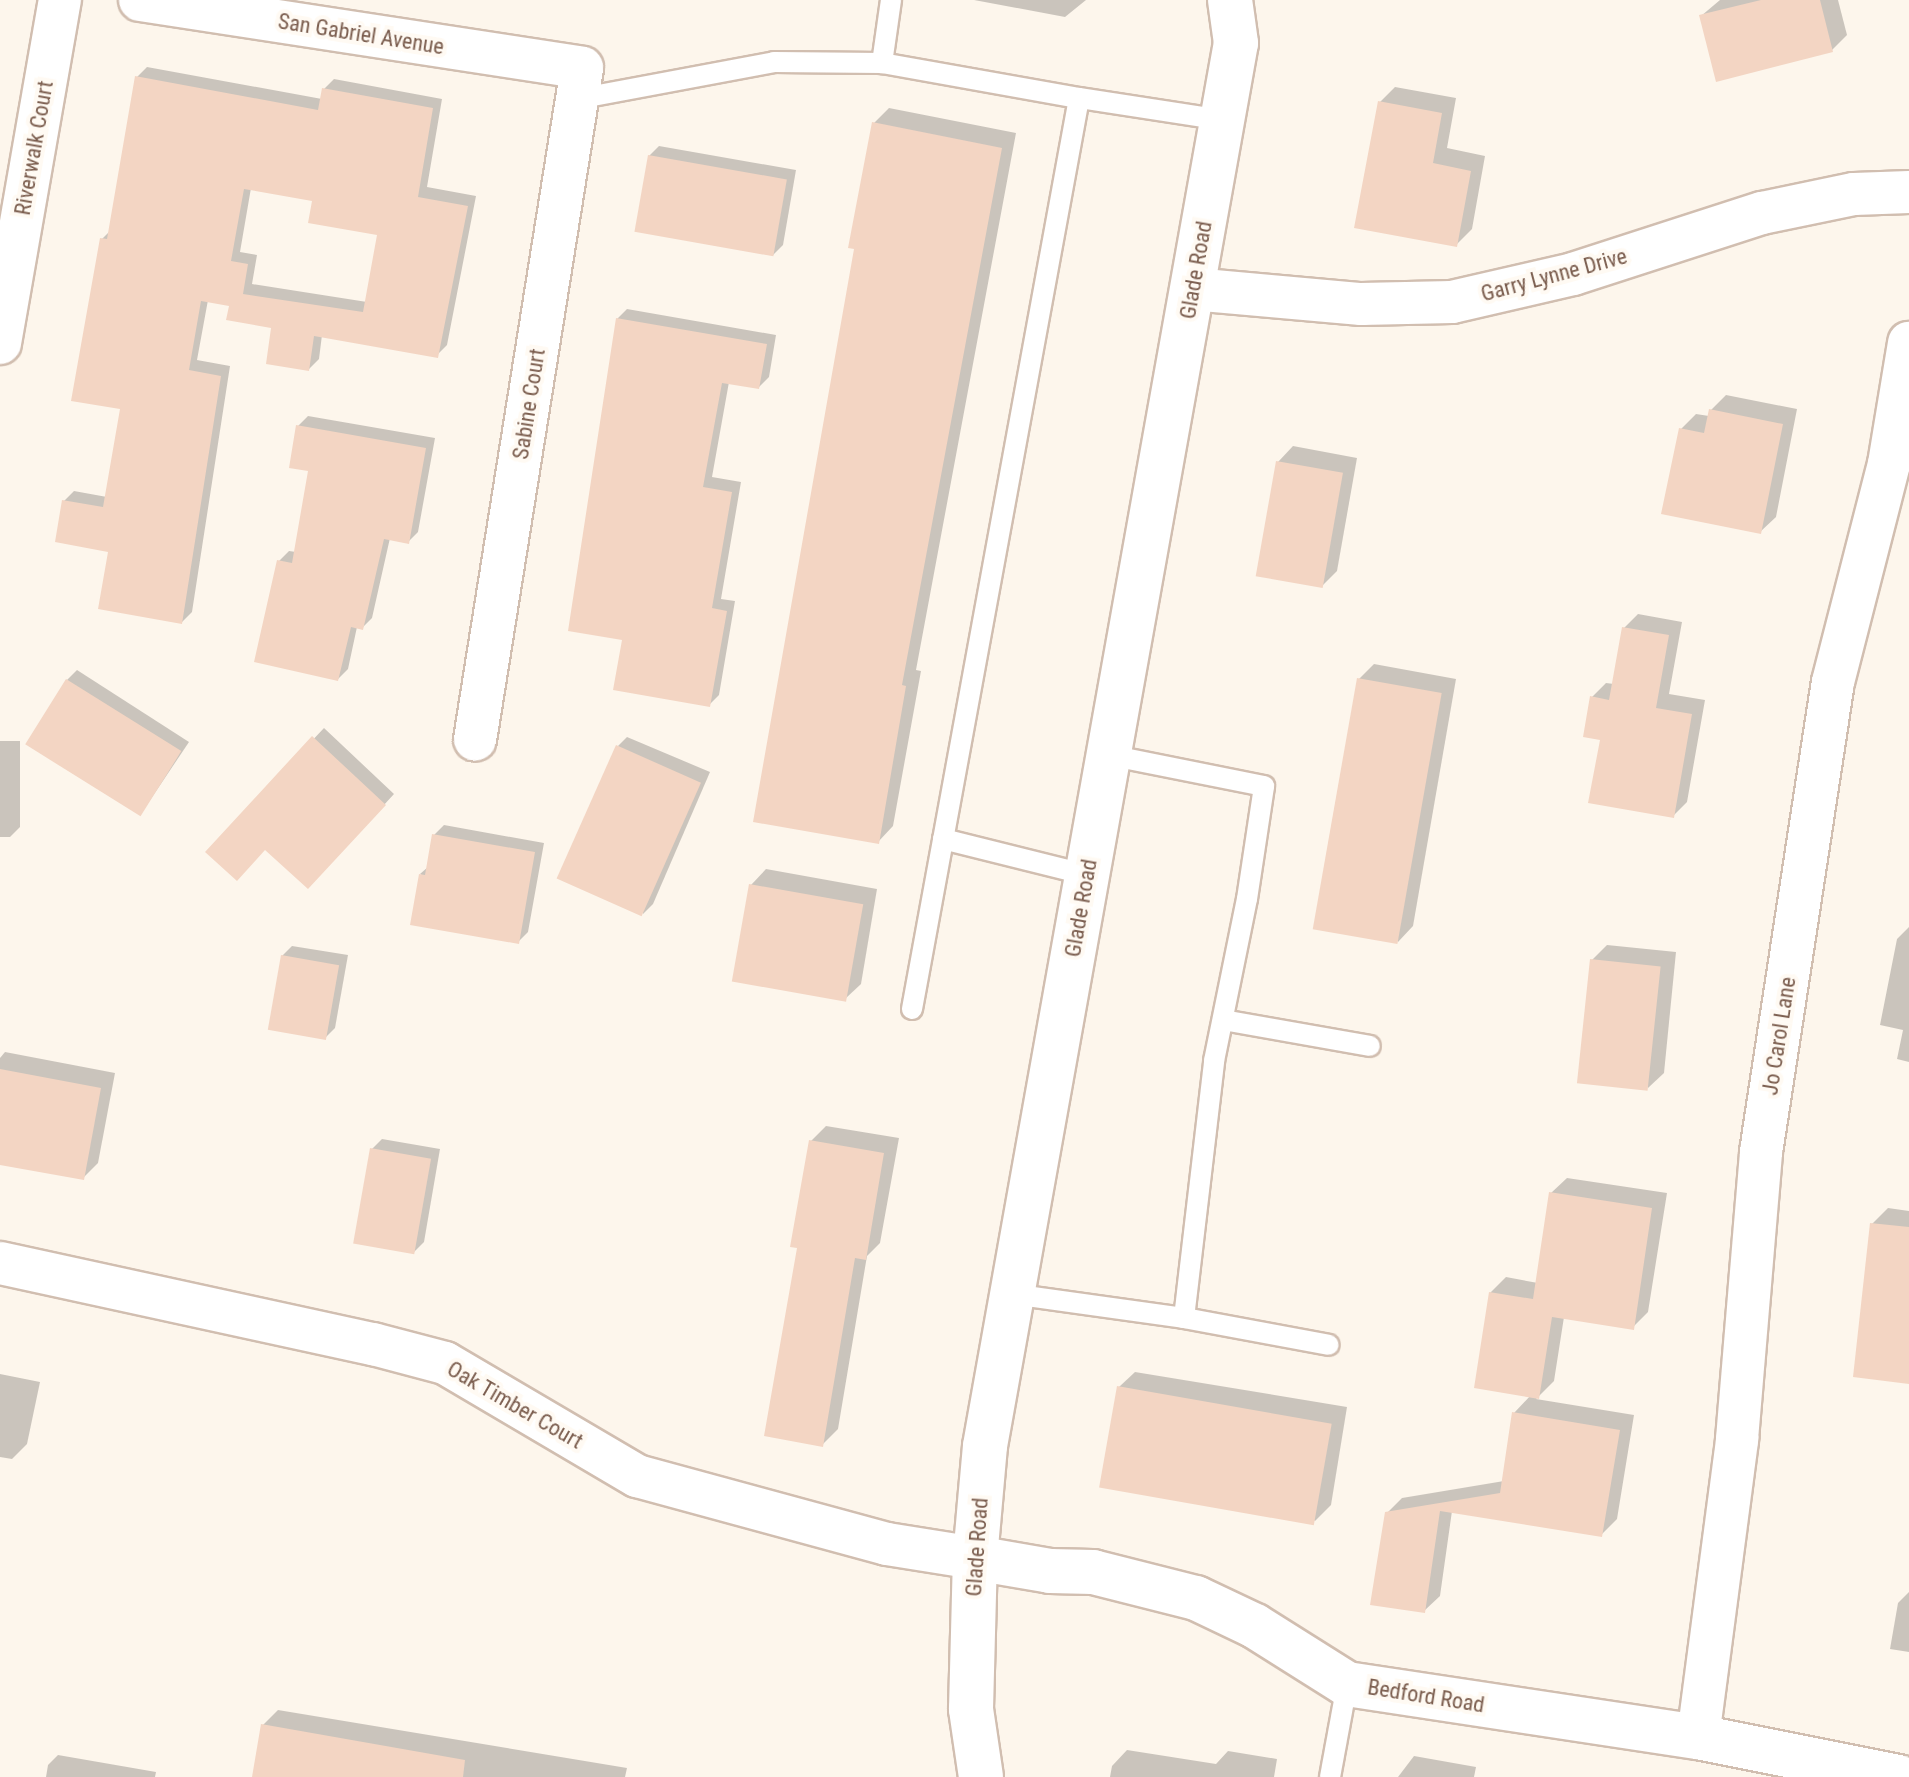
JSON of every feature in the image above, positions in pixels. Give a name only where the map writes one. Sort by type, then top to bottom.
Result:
[{"type":"main road","name":"Glade Road","points":[[981,1777],[971,1709],[975,1558],[985,1446],[1223,120],[1236,43],[1230,0]]},
{"type":"main road","name":"Glade Road","points":[[1236,43],[1257,9],[1258,0]]},
{"type":"main road","name":"Bedford Road","points":[[975,1558],[1050,1571],[1093,1572],[1196,1598],[1255,1626],[1347,1684],[1698,1737],[1899,1777]]},
{"type":"street","name":"Riverwalk Court","points":[[0,343],[60,0]]},
{"type":"street","name":"San Gabriel Avenue","points":[[140,0],[580,83]]},
{"type":"street","name":"Sabine Court","points":[[475,740],[580,83]]},
{"type":"street","name":"Garry Lynne Drive","points":[[1192,289],[1361,304],[1452,302],[1573,274],[1762,213],[1854,194],[1909,192]]},
{"type":"street","name":"Jo Carol Lane","points":[[1698,1737],[1737,1439],[1761,1152],[1833,682],[1889,464],[1909,343]]},
{"type":"street","name":"Oak Timber Court","points":[[0,1263],[373,1344],[445,1363],[637,1476],[887,1544],[975,1558]]},
{"type":"lane","points":[[882,63],[891,0]]},
{"type":"lane","points":[[580,83],[774,62],[882,63],[1223,120]]},
{"type":"lane","points":[[912,1009],[1079,98]]},
{"type":"lane","points":[[1109,755],[1264,786],[1247,899],[1214,1061],[1184,1318]]},
{"type":"lane","points":[[943,839],[1087,875]]},
{"type":"lane","points":[[1223,1020],[1370,1046]]},
{"type":"lane","points":[[1012,1294],[1184,1318],[1329,1345]]},
{"type":"lane","points":[[1330,1777],[1347,1684]]},
{"type":"building","points":[[1761,0],[1820,0],[1833,52],[1716,82],[1699,15]]},
{"type":"building","points":[[135,76],[318,110],[322,88],[433,108],[418,197],[468,206],[438,358],[314,336],[309,371],[266,364],[271,328],[226,320],[229,306],[201,301],[189,370],[221,376],[182,624],[98,609],[108,552],[55,542],[62,500],[103,507],[120,409],[71,401],[100,238],[107,239]],"holes":[[[244,189],[312,201],[308,223],[377,235],[363,312],[243,294],[248,264],[231,261]]]},
{"type":"building","points":[[1378,101],[1442,113],[1433,163],[1471,171],[1457,247],[1354,228]]},
{"type":"building","points":[[872,122],[1002,148],[902,685],[906,686],[879,844],[753,822],[854,249],[848,248]]},
{"type":"building","points":[[648,155],[787,179],[773,256],[634,232]]},
{"type":"building","points":[[616,318],[767,344],[759,389],[722,383],[703,487],[732,492],[712,608],[727,611],[710,707],[613,690],[622,640],[568,631]]},
{"type":"building","points":[[1709,409],[1783,424],[1761,534],[1661,514],[1679,428],[1704,433]]},
{"type":"building","points":[[296,425],[426,448],[409,544],[384,539],[363,630],[351,627],[338,681],[254,662],[277,560],[292,563],[308,471],[289,468]]},
{"type":"building","points":[[1276,461],[1343,473],[1323,588],[1256,576]]},
{"type":"building","points":[[1622,627],[1669,635],[1656,708],[1692,714],[1674,818],[1588,803],[1600,740],[1583,737],[1590,696],[1609,700]]},
{"type":"building","points":[[1357,678],[1442,693],[1397,944],[1313,929]]},
{"type":"building","points":[[66,679],[181,751],[141,816],[25,744]]},
{"type":"building","points":[[312,736],[386,805],[308,889],[265,850],[237,881],[205,852]]},
{"type":"building","points":[[616,745],[701,783],[642,916],[557,878]]},
{"type":"building","points":[[432,834],[535,852],[519,944],[410,925],[419,874],[425,875]]},
{"type":"building","points":[[749,884],[863,904],[846,1002],[732,981]]},
{"type":"building","points":[[281,955],[339,965],[326,1040],[268,1030]]},
{"type":"building","points":[[1590,959],[1661,966],[1648,1091],[1577,1083]]},
{"type":"building","points":[[0,1069],[101,1088],[84,1180],[0,1165]]},
{"type":"building","points":[[809,1140],[884,1153],[866,1260],[855,1258],[823,1447],[764,1436],[797,1248],[790,1247]]},
{"type":"building","points":[[370,1148],[431,1159],[414,1254],[353,1244]]},
{"type":"building","points":[[1549,1192],[1652,1208],[1634,1330],[1552,1317],[1539,1399],[1474,1388],[1489,1292],[1533,1299]]},
{"type":"building","points":[[1870,1223],[1909,1227],[1909,1384],[1853,1377]]},
{"type":"building","points":[[1117,1386],[1332,1424],[1314,1525],[1099,1487]]},
{"type":"building","points":[[1512,1412],[1620,1430],[1602,1537],[1440,1511],[1425,1613],[1370,1605],[1385,1512],[1500,1493]]},
{"type":"building","points":[[261,1724],[465,1760],[463,1777],[252,1777]]}]
